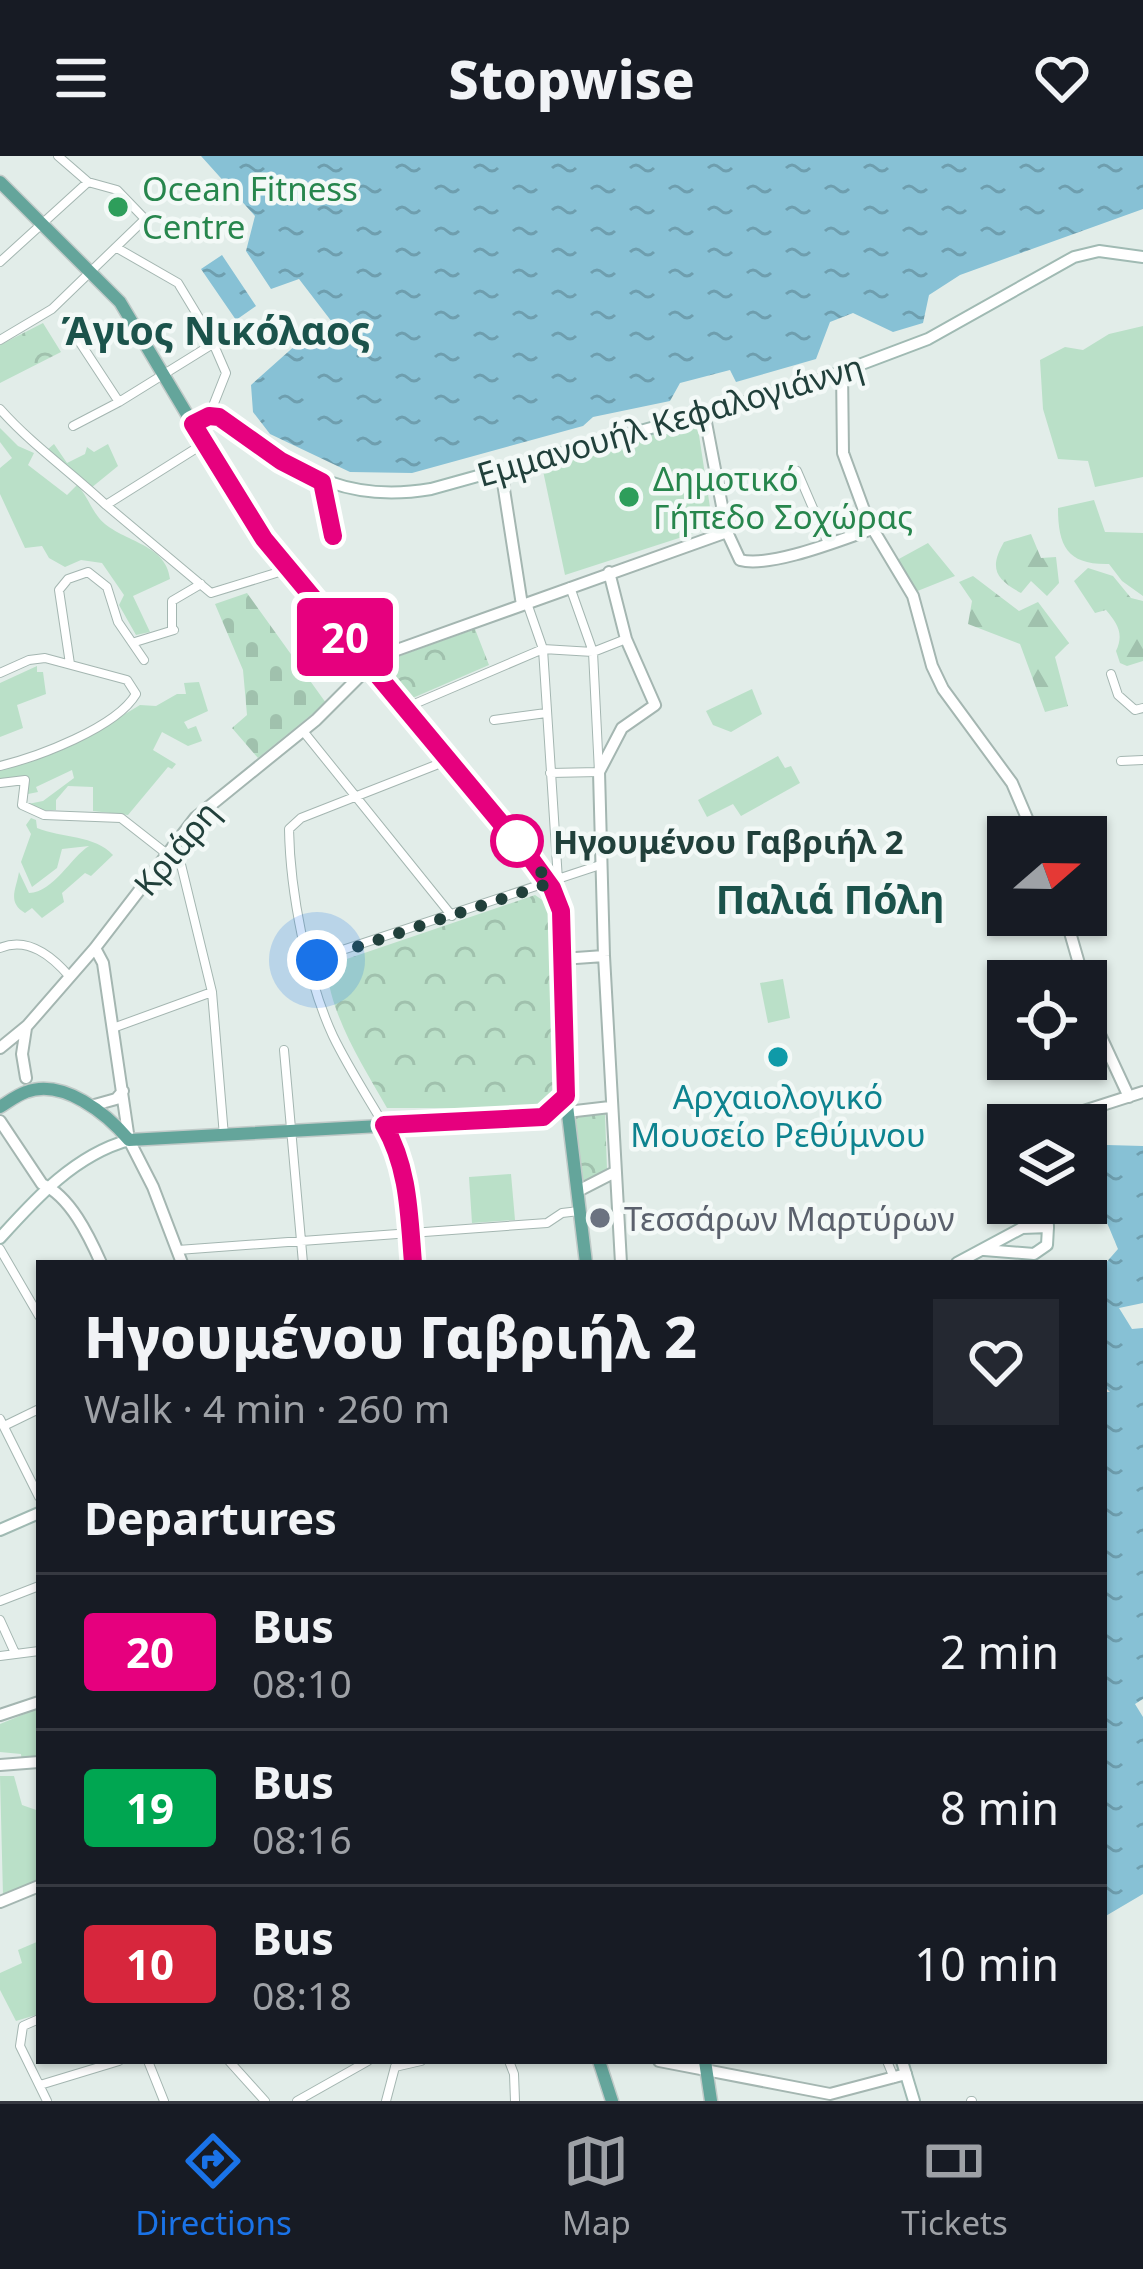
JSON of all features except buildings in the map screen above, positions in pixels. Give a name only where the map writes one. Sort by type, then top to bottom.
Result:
[{"type":"main road","points":[[0,182],[120,302],[245,513],[368,666],[554,882],[561,911],[569,1136],[586,1260]]},
{"type":"main road","points":[[0,1107],[28,1084],[91,1106],[129,1140],[543,1117],[569,1136]]},
{"type":"main road","points":[[543,1117],[566,1096]]},
{"type":"main road","points":[[384,1125],[399,1153],[406,1181],[413,1260]]},
{"type":"main road","points":[[600,2064],[612,2101]]},
{"type":"main road","points":[[711,2101],[712,2066]]},
{"type":"street","points":[[0,340],[43,316],[142,224],[143,214],[117,190],[88,182],[58,156]]},
{"type":"street","points":[[0,262],[88,182]]},
{"type":"street","points":[[117,248],[178,283],[226,373],[209,416],[193,424]]},
{"type":"street","name":"Εμμανουήλ Κεφαλογιάννη","points":[[209,416],[219,417],[300,471],[356,491],[421,491],[795,388],[932,337],[1068,259],[1100,251],[1143,256]]},
{"type":"street","points":[[77,338],[119,403]]},
{"type":"street","points":[[73,426],[212,345]]},
{"type":"street","points":[[842,370],[843,453],[872,529],[913,596],[943,689],[1012,782],[1026,816]]},
{"type":"street","points":[[0,409],[29,442],[57,460],[211,592],[290,569]]},
{"type":"street","points":[[704,412],[728,532],[743,562],[872,529]]},
{"type":"street","points":[[106,505],[204,443]]},
{"type":"street","points":[[504,469],[525,604],[543,649],[554,882]]},
{"type":"street","points":[[797,471],[828,543]]},
{"type":"street","name":"Κριάρη","points":[[2,1046],[27,1026],[95,948],[207,807],[303,730],[382,654],[728,532]]},
{"type":"street","points":[[70,664],[59,590],[68,579],[88,572],[106,587],[118,622],[144,660]]},
{"type":"street","points":[[599,772],[622,728],[655,705],[626,639],[609,572]]},
{"type":"street","points":[[135,642],[175,630],[172,601],[202,584]]},
{"type":"street","points":[[570,587],[592,652],[621,1260]]},
{"type":"street","points":[[405,708],[543,649],[592,652],[626,639]]},
{"type":"street","points":[[0,673],[36,658],[127,680],[136,694],[123,709],[74,740],[0,766]]},
{"type":"street","points":[[1111,674],[1126,704],[1135,710],[1143,708]]},
{"type":"street","points":[[494,721],[546,713]]},
{"type":"street","points":[[303,730],[452,916]]},
{"type":"street","points":[[384,1125],[333,1035],[309,961],[289,840],[292,822],[448,757]]},
{"type":"street","points":[[1121,761],[1143,760]]},
{"type":"street","points":[[550,773],[599,772]]},
{"type":"street","points":[[0,783],[25,780],[22,805],[39,814],[121,818],[166,854]]},
{"type":"street","points":[[175,842],[212,992],[224,1136]]},
{"type":"street","points":[[309,961],[601,865]]},
{"type":"street","points":[[0,948],[16,942],[28,946],[50,957],[70,977]]},
{"type":"street","points":[[95,948],[103,963],[129,1140],[181,1260]]},
{"type":"street","points":[[562,959],[604,956]]},
{"type":"street","points":[[113,1028],[212,992]]},
{"type":"street","points":[[27,1026],[22,1054],[28,1084]]},
{"type":"street","points":[[2,1046],[28,1084]]},
{"type":"street","points":[[1107,1049],[1129,1096]]},
{"type":"street","points":[[284,1050],[303,1260]]},
{"type":"street","points":[[91,1106],[116,1099],[123,1091]]},
{"type":"street","points":[[1104,1104],[1143,1092]]},
{"type":"street","points":[[567,1112],[610,1107]]},
{"type":"street","points":[[0,1121],[42,1184],[81,1223],[100,1260]]},
{"type":"street","points":[[0,1238],[71,1167],[102,1148],[129,1140]]},
{"type":"street","points":[[578,1191],[615,1172]]},
{"type":"street","points":[[178,1250],[547,1223],[562,1213],[580,1210]]},
{"type":"street","points":[[963,1260],[1022,1228],[1048,1226],[1046,1245],[1034,1254],[984,1250]]},
{"type":"street","points":[[0,1249],[36,1311]]},
{"type":"street","points":[[36,1410],[2,1423],[36,1491]]},
{"type":"street","points":[[0,1530],[36,1514]]},
{"type":"street","points":[[0,1601],[36,1587]]},
{"type":"street","points":[[0,1620],[15,1653]]},
{"type":"street","points":[[0,1656],[36,1651]]},
{"type":"street","points":[[0,1715],[36,1703]]},
{"type":"street","points":[[0,1765],[36,1762]]},
{"type":"street","points":[[1,1899],[36,1887]]},
{"type":"street","points":[[36,2021],[22,2029],[20,2046],[47,2101]]},
{"type":"street","points":[[40,2085],[109,2064]]},
{"type":"street","points":[[149,2064],[164,2101]]},
{"type":"street","points":[[232,2064],[265,2101]]},
{"type":"street","points":[[297,2101],[363,2064]]},
{"type":"street","points":[[390,2064],[408,2064]]},
{"type":"street","points":[[510,2064],[512,2100]]},
{"type":"street","points":[[733,2074],[739,2064]]},
{"type":"street","points":[[712,2066],[806,2097],[843,2093],[901,2071],[914,2101]]},
{"type":"street","points":[[386,2101],[395,2067]]},
{"type":"green space","points":[[43,323],[61,352],[0,383],[0,345]]},
{"type":"green space","points":[[1143,326],[1143,477],[1095,487],[1088,461],[1058,459],[1043,409],[1040,360],[1065,347],[1083,350],[1109,334]]},
{"type":"green space","name":"Δημοτικό Γήπεδο Σοχώρας","points":[[697,422],[713,527],[565,575],[542,466]]},
{"type":"green space","points":[[0,428],[18,446],[34,453],[28,465],[67,495],[77,485],[108,526],[160,557],[170,579],[133,596],[150,632],[136,635],[119,605],[124,595],[102,563],[81,560],[65,567],[49,558],[42,546],[25,548],[0,494],[0,468],[12,458],[0,442]]},
{"type":"green space","points":[[54,444],[67,463],[85,454],[87,447],[94,452],[108,444],[118,466],[91,488],[47,450]]},
{"type":"green space","points":[[1094,500],[1105,532],[1143,533],[1143,596],[1109,564],[1075,557],[1063,543],[1058,508]]},
{"type":"green space","points":[[1031,534],[1041,558],[1056,557],[1059,583],[1047,596],[1031,581],[1021,593],[997,572],[1004,542]]},
{"type":"green space","points":[[928,543],[955,576],[915,592],[897,560]]},
{"type":"green space","points":[[1088,568],[1113,576],[1131,598],[1143,601],[1143,661],[1120,663],[1117,625],[1106,610],[1095,613],[1074,581]]},
{"type":"green space","points":[[973,576],[1019,611],[1038,602],[1069,643],[1055,657],[1068,706],[1045,712],[1020,644],[968,624],[972,601],[959,582]]},
{"type":"green space","points":[[247,593],[326,703],[258,758],[232,728],[247,715],[243,670],[215,604]]},
{"type":"green space","points":[[475,629],[489,665],[408,700],[383,671],[391,664],[388,660]]},
{"type":"green space","points":[[37,666],[37,672],[43,672],[46,694],[17,705],[23,728],[0,737],[0,683]]},
{"type":"green space","points":[[199,682],[208,711],[184,722],[188,729],[196,726],[202,741],[188,746],[162,732],[153,750],[176,764],[168,767],[128,815],[93,811],[93,787],[68,786],[56,800],[56,810],[38,810],[28,804],[43,801],[74,778],[72,770],[28,794],[29,779],[0,779],[0,770],[75,744],[140,705],[156,706],[186,694],[184,683]]},
{"type":"green space","points":[[752,689],[762,714],[731,732],[713,725],[706,711]]},
{"type":"green space","points":[[778,756],[785,768],[791,766],[800,783],[741,816],[733,804],[707,817],[698,800]]},
{"type":"green space","points":[[31,818],[37,828],[88,840],[113,855],[91,876],[85,873],[62,893],[64,902],[42,918],[32,908],[25,913],[16,904],[19,872],[29,893],[38,891],[89,846],[62,849],[57,868],[32,887],[21,862]]},
{"type":"green space","points":[[535,895],[545,902],[553,921],[556,1099],[540,1108],[387,1108],[341,1022],[326,966]]},
{"type":"green space","points":[[783,979],[790,1018],[768,1023],[760,983]]},
{"type":"green space","points":[[605,1114],[607,1169],[581,1183],[570,1117]]},
{"type":"green space","points":[[511,1174],[515,1220],[472,1223],[469,1177]]},
{"type":"green space","points":[[36,1709],[36,1757],[22,1764],[21,1754],[0,1752],[0,1724]]},
{"type":"green space","points":[[0,1776],[14,1776],[22,1805],[36,1810],[36,1883],[3,1896]]},
{"type":"green space","points":[[36,1942],[36,2015],[16,2021],[0,1990],[0,1973],[22,1963],[18,1950]]},
{"type":"water","points":[[201,156],[1143,156],[1143,209],[960,275],[929,295],[923,323],[893,332],[853,313],[830,322],[816,359],[736,382],[730,370],[680,383],[670,401],[593,417],[583,426],[412,473],[350,472],[270,434],[253,412],[251,385],[307,335],[342,335],[299,279],[271,289],[246,251],[255,216]]},
{"type":"water","points":[[222,255],[256,306],[236,320],[201,269]]},
{"type":"water","points":[[1107,1145],[1143,1146],[1143,1303],[1119,1308],[1132,1329],[1143,1328],[1143,1699],[1135,1704],[1143,1717],[1143,1894],[1107,1915],[1107,1262],[1118,1249],[1107,1222]]},
{"type":"bus line","name":"20","points":[[333,536],[322,482],[281,461],[219,417],[193,424],[254,525],[531,859],[552,888],[561,911],[566,1096],[560,1105],[543,1117],[384,1125],[399,1153],[406,1181],[413,1260]]},
{"type":"place","name":"Ocean Fitness Centre","points":[[118,207]]},
{"type":"place","name":"Δημοτικό Γήπεδο Σοχώρας","points":[[629,497]]},
{"type":"place","name":"Ηγουμένου Γαβριήλ 2","points":[[517,841]]},
{"type":"place","name":"Αρχαιολογικό Μουσείο Ρεθύμνου","points":[[778,1057]]},
{"type":"place","name":"Τεσσάρων Μαρτύρων","points":[[600,1218]]},
{"type":"district","name":"Άγιος Νικόλαος","points":[[216,329]]},
{"type":"district","name":"Παλιά Πόλη","points":[[830,898]]},
{"type":"route","points":[[317,960],[550,883],[508,831],[517,841]]}]
